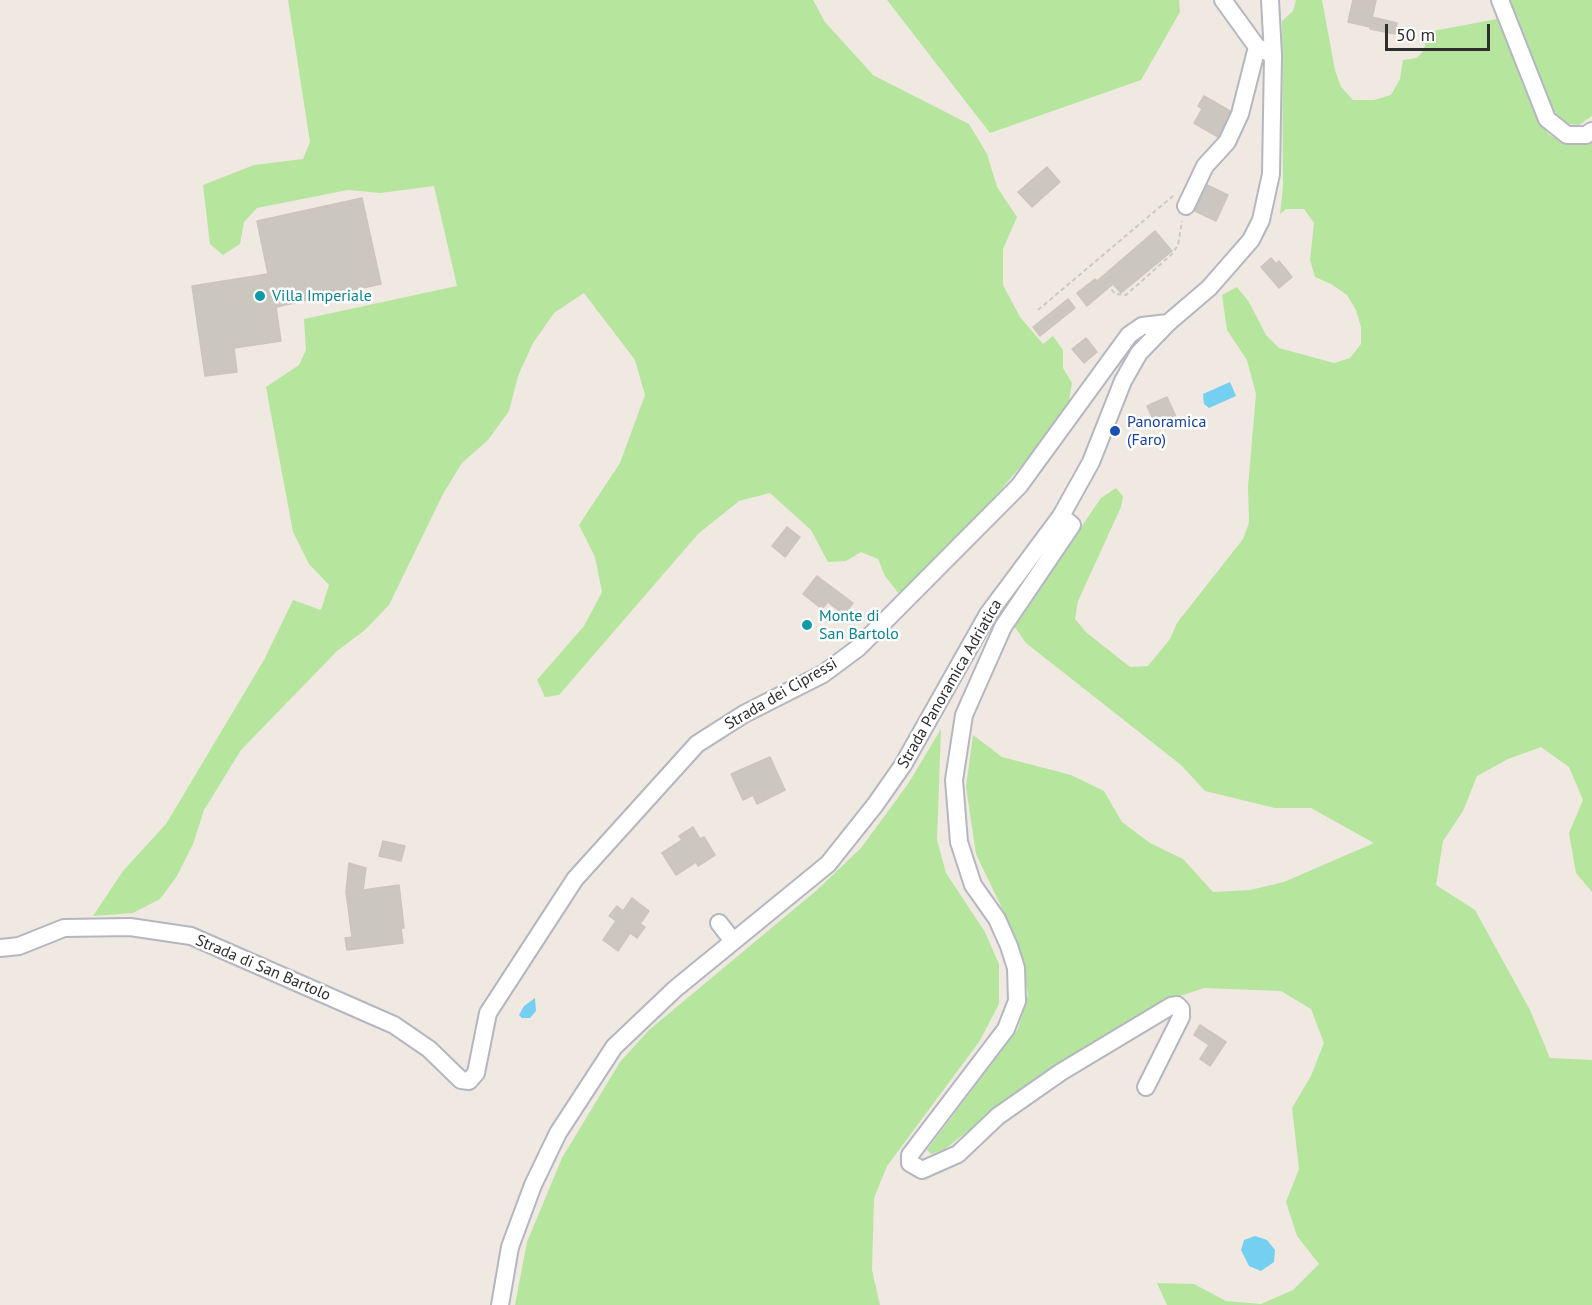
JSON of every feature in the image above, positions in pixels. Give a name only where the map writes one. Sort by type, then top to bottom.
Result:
[{"type":"street","points":[[1223,0],[1257,47],[1273,55]]},
{"type":"street","name":"Strada Panoramica Adriatica","points":[[500,1305],[510,1247],[533,1185],[558,1133],[614,1047],[639,1021],[828,864],[875,805],[903,765],[988,614],[1061,516],[1091,462],[1123,381],[1139,353],[1239,257],[1261,220],[1270,174],[1273,55],[1270,0]]},
{"type":"street","points":[[1500,0],[1547,119],[1567,135],[1586,135],[1592,131]]},
{"type":"street","points":[[1186,206],[1204,166],[1227,142],[1240,114],[1257,47]]},
{"type":"street","name":"Strada dei Cipressi","points":[[469,1081],[476,1073],[488,1013],[575,879],[697,744],[744,714],[823,674],[858,648],[1019,486],[1129,336],[1142,326],[1168,323]]},
{"type":"street","points":[[1061,516],[1072,525],[1003,627],[964,715],[954,780],[959,842],[973,885],[997,919],[1009,946],[1016,969],[1017,1001],[1006,1029],[910,1155],[910,1163],[921,1170],[958,1154],[998,1116],[1061,1072],[1171,1006],[1177,1005],[1181,1009],[1181,1017],[1146,1087]]},
{"type":"street","points":[[719,923],[733,941]]},
{"type":"street","name":"Strada di San Bartolo","points":[[0,948],[19,946],[64,928],[130,927],[191,936],[394,1025],[429,1049],[461,1080],[469,1081]]},
{"type":"path","points":[[1038,309],[1178,191]]},
{"type":"path","points":[[1102,278],[1115,294],[1126,295],[1173,254],[1178,245],[1186,206]]},
{"type":"green space","points":[[288,0],[813,0],[825,22],[873,75],[969,124],[987,154],[997,187],[1017,217],[1003,249],[1003,285],[1020,317],[1043,344],[1053,336],[1063,350],[1063,368],[1072,383],[1069,401],[1055,426],[991,501],[900,595],[885,576],[878,559],[861,552],[846,561],[828,562],[811,530],[770,493],[739,501],[698,534],[559,695],[545,697],[537,680],[584,626],[602,592],[595,557],[579,525],[620,463],[645,395],[635,360],[584,293],[554,313],[533,343],[518,376],[509,411],[488,440],[462,463],[443,494],[389,605],[365,630],[337,651],[241,750],[204,810],[193,844],[177,876],[160,899],[133,913],[93,916],[123,871],[166,824],[264,660],[293,600],[321,610],[329,585],[309,564],[293,532],[266,387],[299,365],[306,350],[304,319],[457,286],[434,186],[380,193],[348,190],[257,208],[244,222],[240,244],[223,255],[210,244],[203,185],[254,165],[303,159],[310,142]]},
{"type":"green space","points":[[887,0],[1179,0],[1180,12],[1141,80],[990,133]]},
{"type":"green space","points":[[1296,0],[1322,0],[1335,70],[1341,87],[1353,100],[1374,100],[1391,95],[1400,79],[1403,60],[1417,58],[1424,50],[1427,32],[1497,19],[1510,41],[1537,116],[1548,134],[1568,145],[1586,144],[1592,140],[1592,892],[1576,873],[1569,833],[1583,800],[1569,767],[1541,747],[1508,759],[1477,776],[1463,811],[1443,841],[1436,885],[1475,910],[1530,1010],[1550,1058],[1592,1060],[1592,1305],[1167,1305],[1157,1283],[1194,1284],[1226,1301],[1261,1304],[1293,1290],[1319,1264],[1297,1236],[1286,1202],[1299,1169],[1292,1108],[1311,1076],[1324,1043],[1311,1009],[1281,991],[1204,988],[1156,1004],[1021,1089],[945,1149],[931,1154],[927,1150],[1018,1029],[1028,995],[1022,958],[1013,931],[976,854],[966,787],[973,735],[1002,757],[1071,775],[1104,791],[1122,822],[1150,843],[1183,859],[1213,892],[1250,890],[1284,882],[1374,843],[1311,808],[1275,808],[1205,791],[1181,765],[1026,643],[1014,626],[1101,498],[1116,488],[1123,496],[1121,507],[1078,601],[1075,619],[1087,633],[1130,667],[1148,666],[1170,639],[1177,623],[1243,539],[1249,523],[1248,487],[1256,394],[1247,360],[1227,330],[1222,295],[1237,287],[1249,302],[1266,335],[1279,348],[1334,363],[1350,358],[1361,344],[1361,327],[1356,310],[1347,295],[1315,277],[1310,260],[1314,223],[1304,209],[1286,209],[1280,214],[1283,187],[1282,21],[1293,11]]},
{"type":"green space","points":[[1510,0],[1592,0],[1592,116],[1579,125],[1561,123],[1550,102]]},
{"type":"green space","points":[[941,729],[937,840],[946,873],[985,932],[999,964],[999,1004],[979,1042],[887,1166],[874,1198],[872,1270],[880,1305],[515,1305],[527,1242],[562,1158],[620,1062],[649,1030],[817,890],[861,848],[908,784]]},
{"type":"water","points":[[1230,382],[1236,396],[1209,408],[1204,404],[1203,394]]},
{"type":"water","points":[[535,998],[536,1011],[530,1018],[522,1018],[519,1015],[524,1006]]},
{"type":"water","points":[[1255,1236],[1267,1240],[1275,1250],[1274,1262],[1261,1271],[1249,1266],[1241,1250],[1244,1240]]},
{"type":"building","points":[[1353,0],[1376,0],[1370,27],[1348,22]]},
{"type":"building","points":[[1372,17],[1397,23],[1395,34],[1370,29]]},
{"type":"building","points":[[1204,96],[1230,111],[1218,137],[1194,123],[1202,109],[1198,106]]},
{"type":"building","points":[[1047,167],[1060,182],[1032,207],[1018,192]]},
{"type":"building","points":[[1207,185],[1228,195],[1216,221],[1195,211]]},
{"type":"building","name":"Villa Imperiale","points":[[362,198],[381,284],[276,307],[281,341],[234,348],[237,372],[205,376],[192,286],[268,274],[257,221]]},
{"type":"building","points":[[1155,231],[1172,251],[1121,293],[1113,284],[1087,306],[1077,293],[1095,279],[1097,281]]},
{"type":"building","points":[[1271,258],[1276,264],[1279,261],[1292,277],[1279,288],[1261,267]]},
{"type":"building","points":[[1068,299],[1075,308],[1040,336],[1033,327]]},
{"type":"building","points":[[1086,338],[1097,352],[1084,363],[1072,349]]},
{"type":"building","points":[[1167,397],[1177,419],[1157,428],[1147,406]]},
{"type":"building","points":[[787,527],[800,537],[785,557],[772,546]]},
{"type":"building","points":[[817,576],[853,603],[844,615],[828,602],[822,609],[803,594]]},
{"type":"building","points":[[770,757],[785,790],[757,804],[753,795],[743,800],[731,774]]},
{"type":"building","points":[[693,827],[700,839],[704,837],[715,855],[698,866],[696,862],[676,875],[662,853],[682,840],[679,836]]},
{"type":"building","points":[[383,841],[405,846],[401,861],[379,856]]},
{"type":"building","points":[[349,863],[366,868],[363,890],[399,885],[404,928],[401,928],[403,943],[347,950],[345,938],[352,937],[346,892]]},
{"type":"building","points":[[632,898],[649,911],[640,924],[645,927],[637,938],[630,933],[618,951],[603,940],[616,921],[609,916],[617,906],[623,911]]},
{"type":"building","points":[[1200,1025],[1226,1042],[1210,1066],[1200,1059],[1209,1045],[1194,1035]]},
{"type":"place","name":"Villa Imperiale","points":[[260,296]]},
{"type":"place","name":"Panoramica (Faro)","points":[[1115,431]]},
{"type":"place","name":"Monte di San Bartolo","points":[[807,625]]}]
